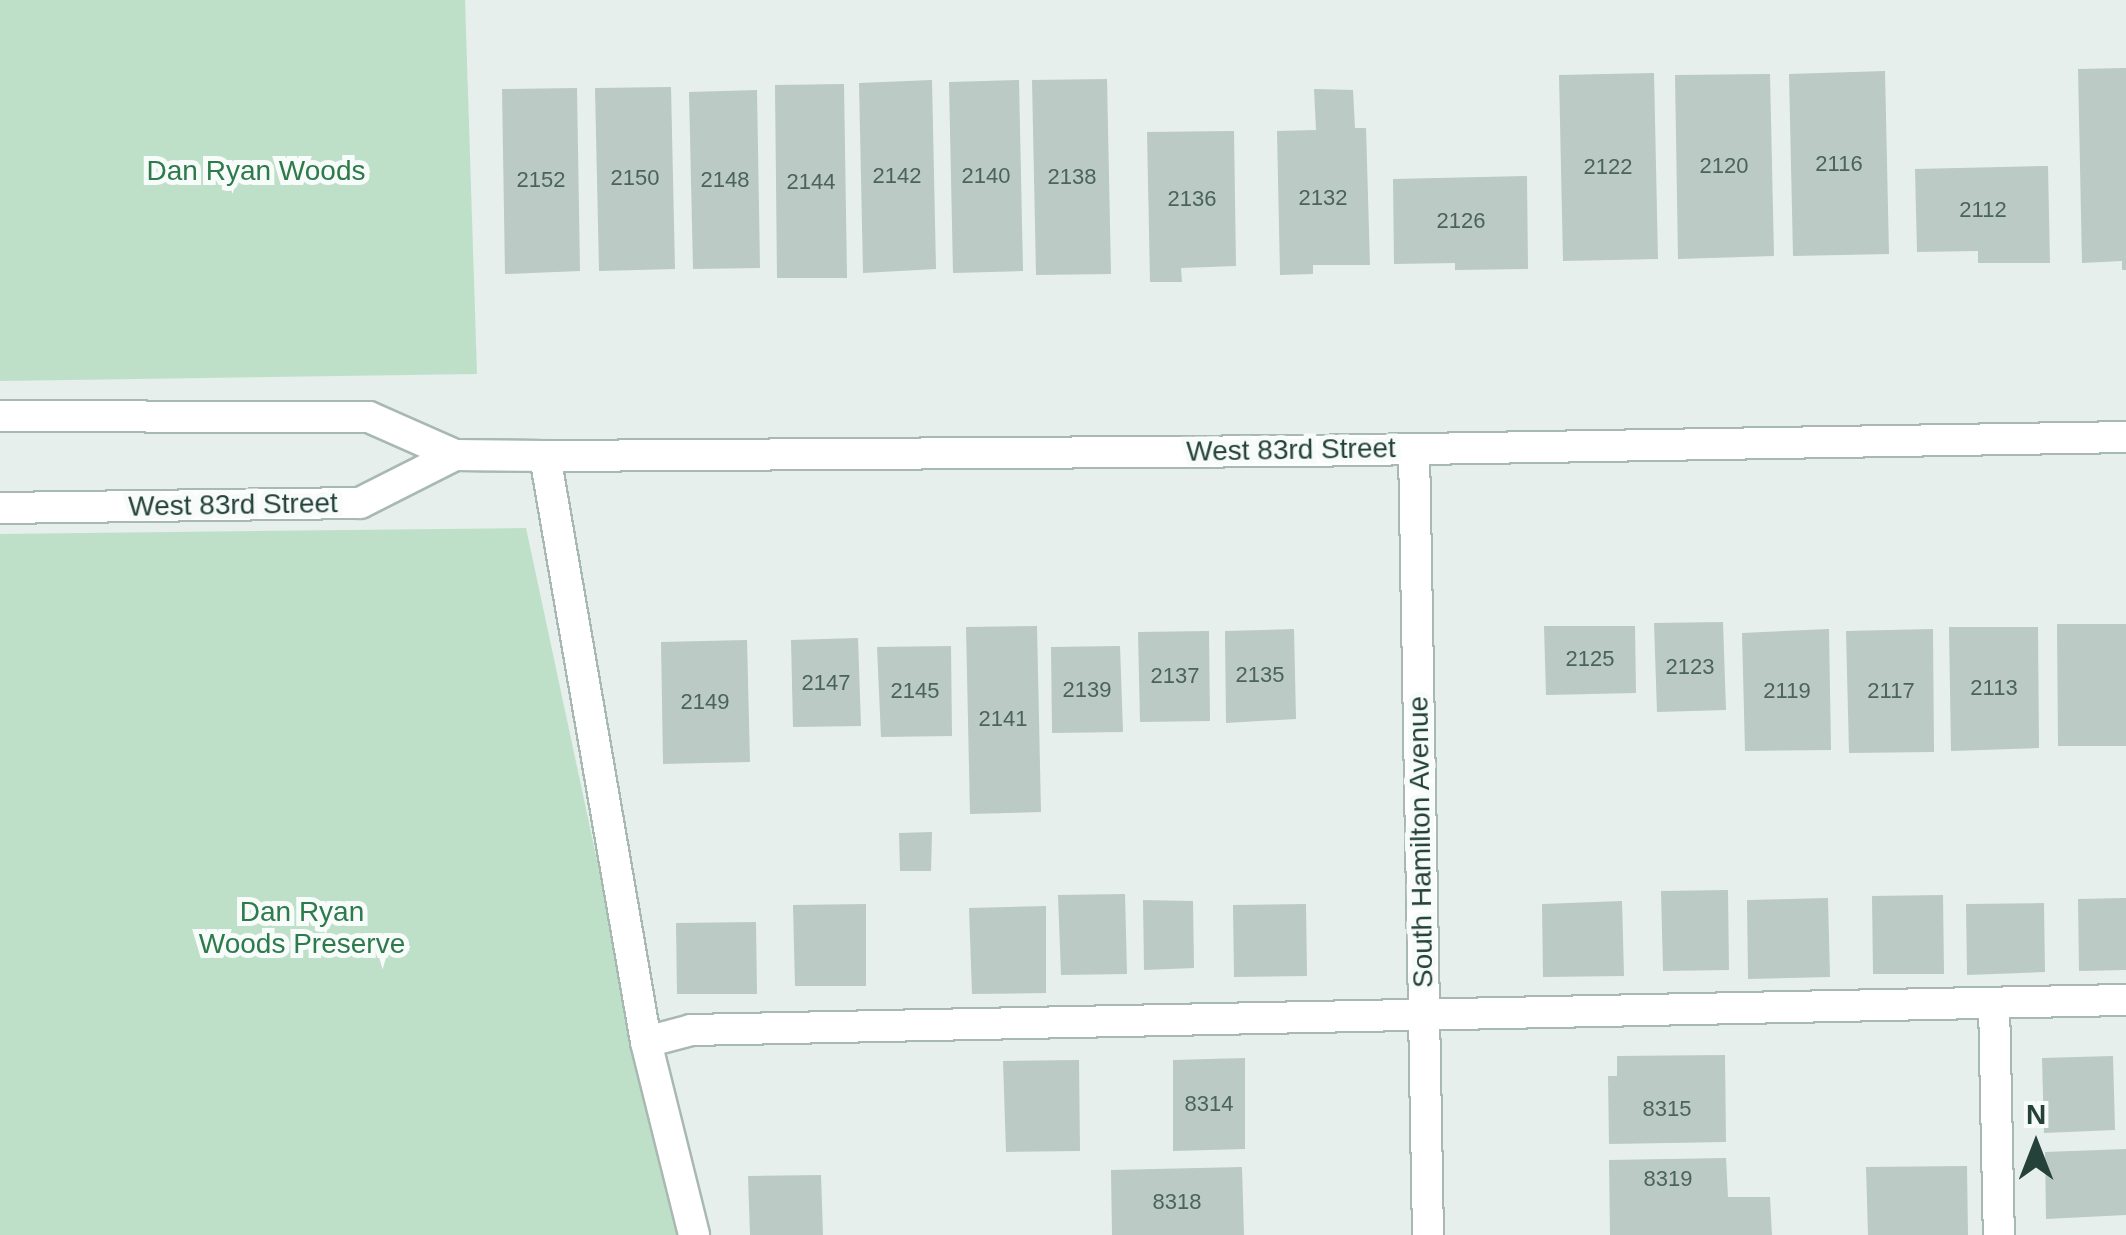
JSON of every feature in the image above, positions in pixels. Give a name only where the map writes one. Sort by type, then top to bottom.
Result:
[{"type":"street","name":"West 83rd Street","points":[[0,416],[369,417],[455,455],[545,456],[2126,436]]},
{"type":"street","name":"South Hamilton Avenue","points":[[1414,448],[1428,1235]]},
{"type":"street","name":"West 83rd Street","points":[[0,508],[360,503],[455,455]]},
{"type":"street","points":[[545,456],[646,1042],[694,1235]]},
{"type":"street","points":[[646,1042],[691,1030],[2126,1000]]},
{"type":"street","points":[[1994,1003],[1999,1235]]},
{"type":"green space","name":"Dan Ryan Woods","points":[[0,0],[465,0],[477,374],[0,381]]},
{"type":"green space","name":"Dan Ryan Woods Preserve","points":[[526,528],[677,1235],[0,1235],[0,534]]},
{"type":"building","points":[[2126,68],[2126,270],[2122,270],[2122,261],[2082,263],[2078,69]]},
{"type":"building","points":[[1885,71],[1889,254],[1793,256],[1789,74]]},
{"type":"building","points":[[1654,73],[1658,259],[1563,261],[1559,75]]},
{"type":"building","points":[[1770,74],[1774,256],[1678,259],[1675,75]]},
{"type":"building","points":[[1107,79],[1111,274],[1036,275],[1032,80]]},
{"type":"building","points":[[932,80],[936,269],[863,273],[859,83]]},
{"type":"building","points":[[1019,80],[1023,271],[953,273],[949,82]]},
{"type":"building","points":[[844,84],[847,278],[777,278],[775,85]]},
{"type":"building","points":[[671,87],[675,269],[599,271],[595,88]]},
{"type":"building","points":[[577,88],[580,271],[505,274],[502,89]]},
{"type":"building","points":[[1314,89],[1353,90],[1355,128],[1366,128],[1370,265],[1313,265],[1313,274],[1280,275],[1277,131],[1316,130]]},
{"type":"building","points":[[757,90],[760,268],[693,269],[689,92]]},
{"type":"building","points":[[1234,131],[1236,266],[1181,268],[1182,282],[1150,282],[1147,132]]},
{"type":"building","points":[[2048,166],[2050,263],[1978,263],[1978,251],[1917,252],[1915,169]]},
{"type":"building","points":[[1527,176],[1528,269],[1455,270],[1455,263],[1394,264],[1393,179]]},
{"type":"building","points":[[1723,622],[1726,710],[1657,712],[1654,623]]},
{"type":"building","points":[[2057,624],[2126,624],[2126,746],[2058,746]]},
{"type":"building","points":[[1037,626],[1041,812],[970,814],[966,627]]},
{"type":"building","points":[[1544,626],[1635,626],[1636,693],[1546,695]]},
{"type":"building","points":[[1949,627],[2038,627],[2039,748],[1951,751]]},
{"type":"building","points":[[1294,629],[1296,719],[1226,723],[1225,631]]},
{"type":"building","points":[[1829,629],[1831,750],[1745,751],[1742,633]]},
{"type":"building","points":[[1933,629],[1934,752],[1849,753],[1846,631]]},
{"type":"building","points":[[1209,631],[1210,721],[1140,722],[1138,632]]},
{"type":"building","points":[[858,638],[861,726],[793,727],[791,640]]},
{"type":"building","points":[[747,640],[750,762],[663,764],[661,642]]},
{"type":"building","points":[[951,646],[952,736],[881,737],[877,647]]},
{"type":"building","points":[[1120,646],[1123,732],[1052,733],[1051,647]]},
{"type":"building","points":[[932,832],[931,871],[900,871],[899,833]]},
{"type":"building","points":[[1728,890],[1729,970],[1663,971],[1661,891]]},
{"type":"building","points":[[1125,894],[1127,974],[1061,975],[1058,895]]},
{"type":"building","points":[[1943,895],[1944,974],[1873,974],[1872,896]]},
{"type":"building","points":[[1828,898],[1830,977],[1748,979],[1747,900]]},
{"type":"building","points":[[2126,898],[2126,970],[2079,971],[2078,899]]},
{"type":"building","points":[[1143,900],[1193,901],[1194,968],[1144,970]]},
{"type":"building","points":[[1622,901],[1624,976],[1543,977],[1542,904]]},
{"type":"building","points":[[2044,903],[2045,972],[1967,975],[1966,904]]},
{"type":"building","points":[[866,904],[866,986],[795,986],[793,905]]},
{"type":"building","points":[[1306,904],[1307,976],[1234,977],[1233,905]]},
{"type":"building","points":[[1046,906],[1046,993],[972,994],[969,908]]},
{"type":"building","points":[[756,922],[757,994],[677,994],[676,923]]},
{"type":"building","points":[[1725,1055],[1726,1142],[1609,1144],[1608,1076],[1617,1076],[1617,1056]]},
{"type":"building","points":[[2113,1056],[2115,1130],[2044,1133],[2042,1058]]},
{"type":"building","points":[[1245,1058],[1245,1149],[1173,1151],[1173,1060]]},
{"type":"building","points":[[1079,1060],[1080,1151],[1006,1152],[1003,1061]]},
{"type":"building","points":[[2126,1149],[2126,1215],[2046,1219],[2045,1152]]},
{"type":"building","points":[[1726,1158],[1728,1197],[1770,1197],[1772,1235],[1610,1235],[1609,1160]]},
{"type":"building","points":[[1967,1166],[1968,1235],[1868,1235],[1866,1167]]},
{"type":"building","points":[[1242,1167],[1244,1235],[1112,1235],[1111,1170]]},
{"type":"building","points":[[821,1175],[823,1235],[750,1235],[748,1176]]}]
